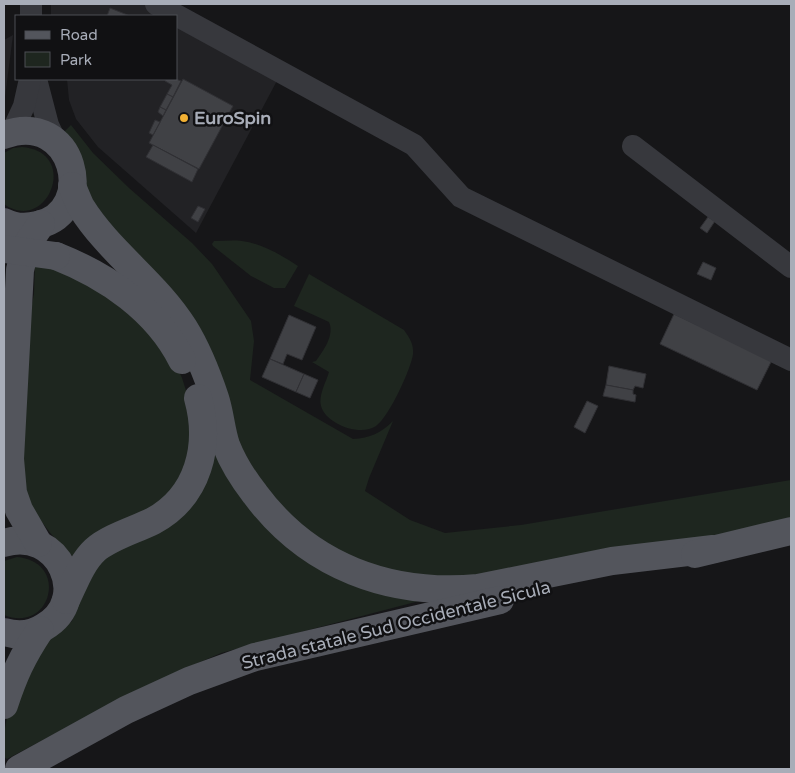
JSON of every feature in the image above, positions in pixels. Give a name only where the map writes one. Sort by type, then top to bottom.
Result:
[{"type":"main road","points":[[4,222],[18,227],[29,227],[41,224],[52,218],[62,210],[69,199],[73,174],[70,162],[64,151],[56,142],[43,134],[28,131],[8,134]]},
{"type":"main road","points":[[72,186],[81,206],[98,228],[153,288],[184,328],[203,366],[215,398],[226,445],[248,484],[281,524],[310,548],[329,560],[391,584],[427,589],[456,590],[478,588],[612,561],[713,549]]},
{"type":"main road","points":[[38,543],[13,493],[10,459],[20,270],[26,246],[41,224]]},
{"type":"main road","points":[[4,249],[56,256],[83,266],[107,281],[142,308],[175,346],[198,397],[204,424],[204,437],[199,464],[192,482],[173,508],[154,520],[102,545],[96,550],[84,564],[58,615],[48,625],[40,630],[25,634],[4,632]]},
{"type":"main road","name":"Strada statale Sud Occidentale Sicula","points":[[19,769],[126,710],[189,681],[255,657],[791,530]]},
{"type":"main road","points":[[4,543],[21,540],[38,543],[52,553],[63,567],[67,584],[66,600]]},
{"type":"main road","points":[[4,705],[14,675],[24,654],[40,630]]},
{"type":"street","points":[[156,4],[176,15]]},
{"type":"street","points":[[178,16],[414,145],[461,196],[791,360]]},
{"type":"street","points":[[8,134],[24,106],[30,80]]},
{"type":"street","points":[[36,80],[48,125],[56,142]]},
{"type":"street","points":[[634,146],[791,267]]},
{"type":"shaded area","points":[[51,4],[152,4],[173,15],[51,15]]},
{"type":"shaded area","points":[[178,18],[280,75],[196,233],[98,147],[76,119],[69,100],[67,80],[178,80]]},
{"type":"shaded area","points":[[13,35],[5,97],[4,99],[4,40]]},
{"type":"green space","points":[[71,125],[93,153],[129,188],[192,243],[212,264],[251,321],[254,341],[250,380],[353,439],[375,434],[393,421],[365,491],[410,520],[445,533],[521,525],[791,480],[791,520],[706,538],[435,583],[332,554],[253,481],[221,397],[102,224],[62,134]]},
{"type":"green space","points":[[22,147],[40,152],[50,162],[54,175],[51,189],[44,201],[33,209],[20,211],[4,204],[4,153],[13,148]]},
{"type":"green space","points":[[214,241],[250,242],[278,254],[298,266],[285,288],[274,288],[251,276],[213,246]]},
{"type":"green space","points":[[35,262],[79,272],[168,348],[182,378],[191,406],[195,436],[179,487],[76,560],[52,535],[27,503],[20,460],[28,324],[34,294]]},
{"type":"green space","points":[[309,274],[404,330],[412,344],[413,354],[399,392],[381,421],[369,429],[361,430],[344,427],[329,418],[321,406],[321,393],[329,372],[312,362],[316,361],[325,348],[330,332],[329,322],[294,306]]},
{"type":"green space","points":[[210,439],[239,490],[423,600],[221,653],[137,690],[7,759],[4,757],[4,733],[7,717],[32,652],[72,621],[91,568],[134,540]]},
{"type":"green space","points":[[17,557],[34,562],[44,571],[49,583],[48,595],[43,606],[33,615],[20,618],[4,615],[4,561]]},
{"type":"building","points":[[110,8],[128,15],[107,15]]},
{"type":"building","points":[[183,79],[233,106],[199,169],[149,143]]},
{"type":"building","points":[[165,81],[181,81],[173,97],[167,94],[172,85]]},
{"type":"building","points":[[167,94],[173,97],[166,110],[160,107]]},
{"type":"building","points":[[160,107],[166,110],[163,116],[158,112]]},
{"type":"building","points":[[155,120],[160,122],[153,135],[149,133]]},
{"type":"building","points":[[153,145],[198,169],[192,182],[146,157]]},
{"type":"building","points":[[198,206],[205,209],[198,222],[191,218]]},
{"type":"building","points":[[708,217],[715,221],[707,233],[700,228]]},
{"type":"building","points":[[703,262],[716,268],[711,280],[697,274]]},
{"type":"building","points":[[674,314],[772,360],[757,390],[660,344]]},
{"type":"building","points":[[289,315],[316,327],[302,360],[287,354],[283,364],[270,359]]},
{"type":"building","points":[[270,359],[304,374],[296,392],[262,377]]},
{"type":"building","points":[[609,366],[646,374],[643,388],[635,386],[633,390],[606,385]]},
{"type":"building","points":[[304,374],[318,380],[310,398],[296,392]]},
{"type":"building","points":[[606,385],[633,390],[633,394],[636,395],[635,402],[603,396]]},
{"type":"building","points":[[587,401],[598,406],[585,433],[574,427]]},
{"type":"place","name":"EuroSpin","points":[[184,118]]}]
